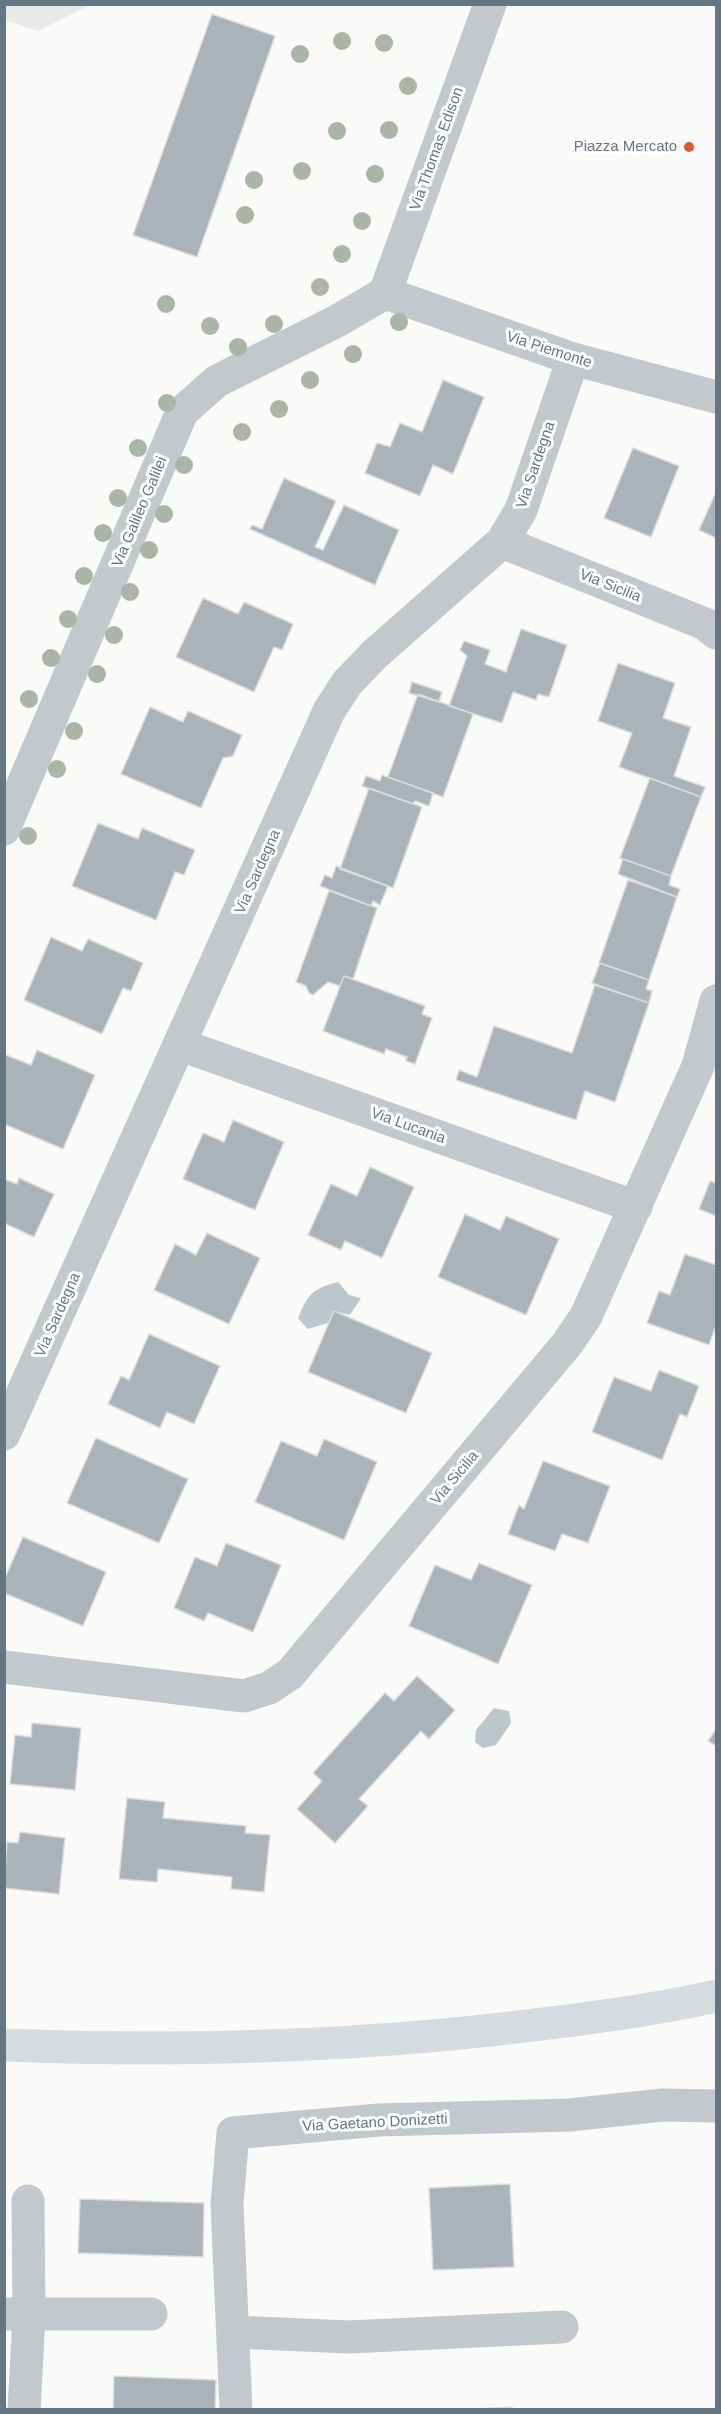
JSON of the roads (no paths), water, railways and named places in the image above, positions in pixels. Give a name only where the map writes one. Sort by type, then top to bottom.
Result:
[{"type":"main road","points":[[4,2045],[247,2048],[464,2034],[661,2009],[717,1996]]},
{"type":"street","name":"Via Thomas Edison","points":[[385,293],[481,7]]},
{"type":"street","name":"Via Piemonte","points":[[385,293],[573,359],[717,397]]},
{"type":"street","name":"Via Galileo Galilei","points":[[4,829],[182,412],[217,381],[337,321],[385,293]]},
{"type":"street","name":"Via Sardegna","points":[[4,1434],[181,1045],[329,711],[347,683],[375,654],[502,542],[521,510],[573,359]]},
{"type":"street","name":"Via Sicilia","points":[[502,542],[705,624],[717,633]]},
{"type":"street","name":"Via Sicilia","points":[[4,1667],[244,1696],[269,1688],[290,1674],[567,1344],[586,1316],[698,1066],[717,1001]]},
{"type":"street","name":"Via Lucania","points":[[181,1045],[636,1207]]},
{"type":"street","name":"Via Gaetano Donizetti","points":[[236,2409],[227,2204],[233,2133],[379,2120],[570,2115],[662,2104],[717,2106]]},
{"type":"street","points":[[24,2409],[17,2315],[28,2200]]},
{"type":"street","points":[[17,2315],[151,2314]]},
{"type":"street","points":[[234,2332],[349,2337],[562,2327]]},
{"type":"place","name":"Piazza Mercato","points":[[689,147]]}]
